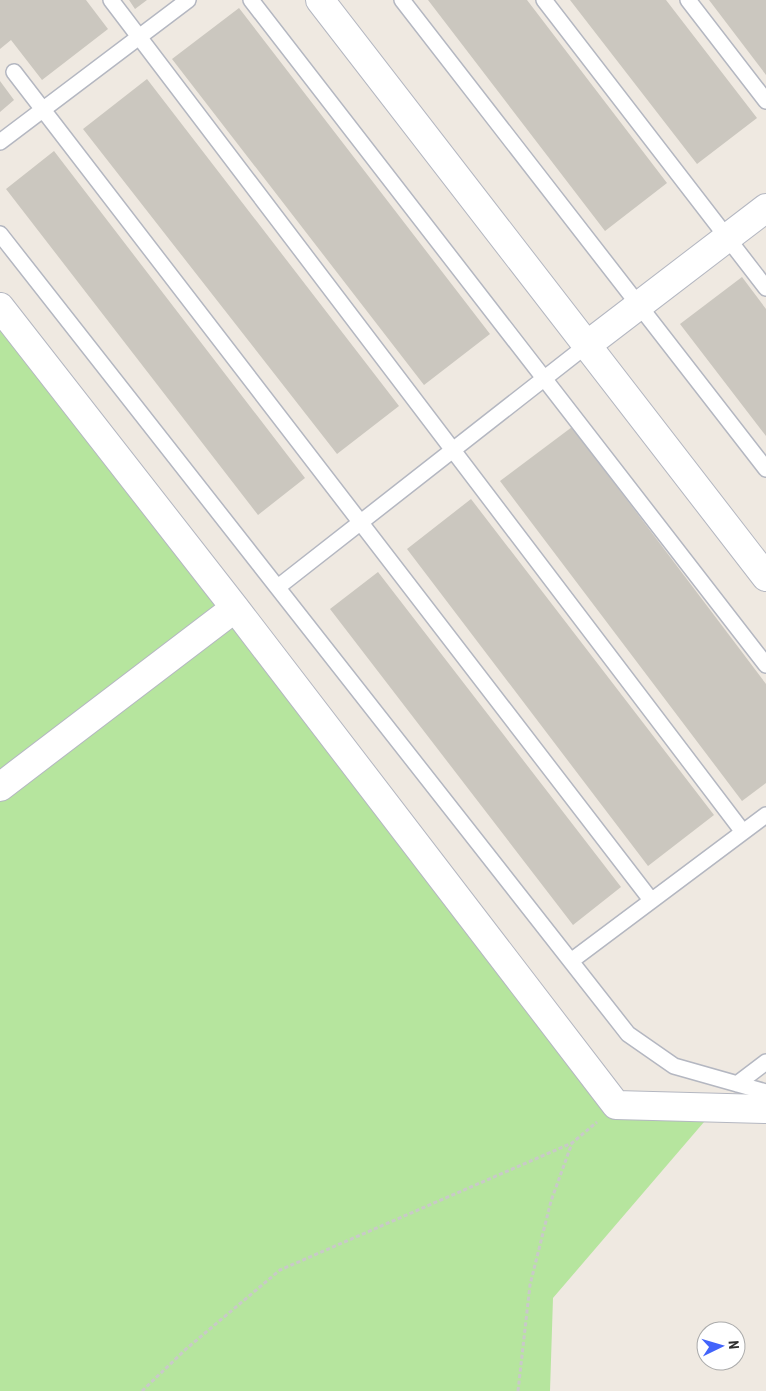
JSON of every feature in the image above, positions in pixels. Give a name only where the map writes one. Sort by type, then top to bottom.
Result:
[{"type":"street","points":[[320,0],[766,577]]},
{"type":"street","points":[[587,345],[766,208]]},
{"type":"street","points":[[0,307],[235,608],[616,1105],[766,1109]]},
{"type":"street","points":[[0,787],[235,608]]},
{"type":"lane","points":[[111,0],[743,832]]},
{"type":"lane","points":[[0,142],[188,0]]},
{"type":"lane","points":[[251,0],[766,665]]},
{"type":"lane","points":[[402,0],[766,469]]},
{"type":"lane","points":[[544,0],[766,288]]},
{"type":"lane","points":[[688,0],[766,102]]},
{"type":"lane","points":[[14,72],[651,900]]},
{"type":"lane","points":[[0,234],[628,1034],[674,1066],[766,1092]]},
{"type":"lane","points":[[278,587],[587,345]]},
{"type":"lane","points":[[571,961],[766,814]]},
{"type":"lane","points":[[737,1084],[766,1062]]},
{"type":"path","points":[[142,1391],[186,1349],[280,1270],[572,1143],[616,1105]]},
{"type":"path","points":[[518,1391],[530,1285],[551,1201],[572,1143]]},
{"type":"green space","points":[[0,307],[616,1105],[716,1108],[553,1298],[550,1391],[0,1391]]},
{"type":"building","points":[[0,0],[86,0],[108,29],[42,80],[11,40],[0,49]]},
{"type":"building","points":[[129,0],[147,0],[135,9]]},
{"type":"building","points":[[428,0],[527,0],[667,183],[605,231]]},
{"type":"building","points":[[570,0],[666,0],[757,118],[697,164]]},
{"type":"building","points":[[709,0],[766,0],[766,75]]},
{"type":"building","points":[[239,8],[490,334],[424,385],[172,59]]},
{"type":"building","points":[[147,79],[399,406],[337,454],[83,129]]},
{"type":"building","points":[[0,81],[14,100],[0,112]]},
{"type":"building","points":[[54,151],[305,478],[258,515],[6,189]]},
{"type":"building","points":[[742,277],[766,309],[766,436],[680,324]]},
{"type":"building","points":[[572,427],[766,684],[766,783],[742,801],[500,481]]},
{"type":"building","points":[[471,499],[714,815],[648,866],[407,549]]},
{"type":"building","points":[[378,572],[621,887],[573,925],[330,609]]}]
